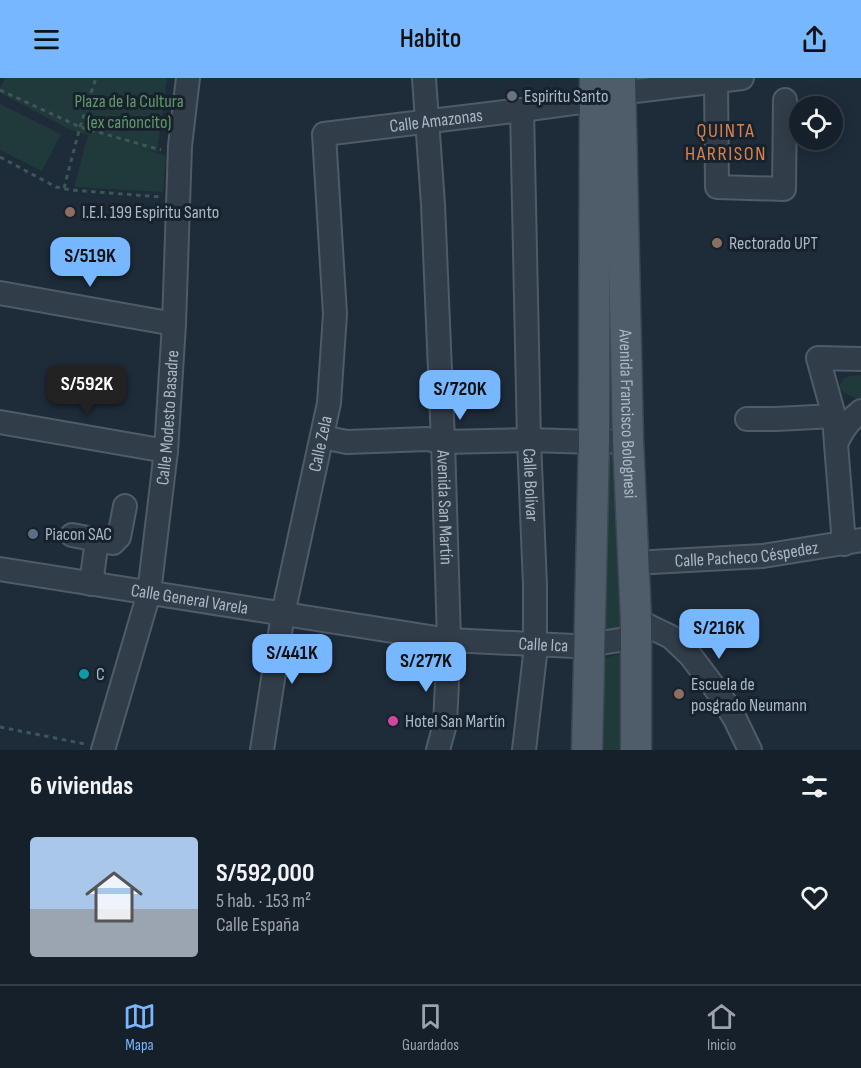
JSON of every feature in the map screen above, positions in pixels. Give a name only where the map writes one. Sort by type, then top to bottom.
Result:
[{"type":"main road","name":"Avenida Francisco Bolognesi","points":[[607,87],[628,441],[636,628],[636,750]]},
{"type":"main road","name":"Avenida Francisco Bolognesi","points":[[587,750],[594,442],[607,87]]},
{"type":"street","name":"Calle Modesto Basadre","points":[[94,747],[149,593],[166,451],[174,324],[180,146],[188,78]]},
{"type":"street","name":"Avenida San Martín","points":[[424,78],[433,204],[449,640],[445,724],[438,750]]},
{"type":"street","name":"Calle Amazonas","points":[[324,134],[522,110],[607,87],[742,78]]},
{"type":"street","points":[[716,81],[717,187],[784,189],[785,100]]},
{"type":"street","name":"Calle Bolívar","points":[[522,110],[529,440],[535,585],[534,655],[524,750]]},
{"type":"street","name":"Calle Zela","points":[[262,750],[283,614],[329,403],[336,314],[324,134]]},
{"type":"street","points":[[0,293],[174,324]]},
{"type":"street","points":[[853,542],[836,444],[834,416],[818,358],[861,359]]},
{"type":"street","points":[[836,444],[842,430],[861,411]]},
{"type":"street","points":[[747,419],[834,416]]},
{"type":"street","points":[[0,422],[166,451]]},
{"type":"street","points":[[322,437],[347,442],[427,439],[443,442],[628,441]]},
{"type":"street","points":[[72,535],[113,543],[119,537],[124,506]]},
{"type":"street","points":[[91,584],[97,540]]},
{"type":"street","name":"Calle Pacheco Céspedez","points":[[633,563],[763,556],[853,542]]},
{"type":"street","name":"Calle General Varela","points":[[0,569],[449,640]]},
{"type":"street","points":[[636,628],[671,637],[690,655],[721,696],[750,750]]},
{"type":"street","name":"Calle Ica","points":[[449,640],[590,645],[636,628]]},
{"type":"path","points":[[64,188],[96,78]]},
{"type":"path","points":[[0,90],[80,127],[169,152]]},
{"type":"path","points":[[0,157],[56,187],[166,197]]},
{"type":"path","points":[[0,727],[94,747]]},
{"type":"green space","name":"Plaza de la Cultura (ex cañoncito)","points":[[5,78],[167,78],[157,152],[140,148],[166,156],[163,192],[74,187],[88,135],[71,130],[0,93]]},
{"type":"green space","points":[[0,104],[61,134],[42,171],[0,150]]},
{"type":"green space","points":[[861,375],[861,400],[841,391],[839,387],[843,379]]},
{"type":"green space","points":[[609,452],[617,454],[627,623],[621,633],[609,634],[601,627],[601,459]]},
{"type":"green space","points":[[618,654],[630,665],[629,750],[594,750],[602,659]]},
{"type":"place","name":"Espiritu Santo","points":[[512,96]]},
{"type":"place","name":"I.E.I. 199 Espiritu Santo","points":[[70,212]]},
{"type":"place","name":"Rectorado UPT","points":[[717,243]]},
{"type":"place","name":"Piacon SAC","points":[[33,534]]},
{"type":"place","name":"C","points":[[84,674]]},
{"type":"place","name":"Escuela de posgrado Neumann","points":[[679,694]]},
{"type":"place","name":"Hotel San Martín","points":[[393,721]]},
{"type":"district","name":"QUINTA HARRISON","points":[[726,142]]}]
